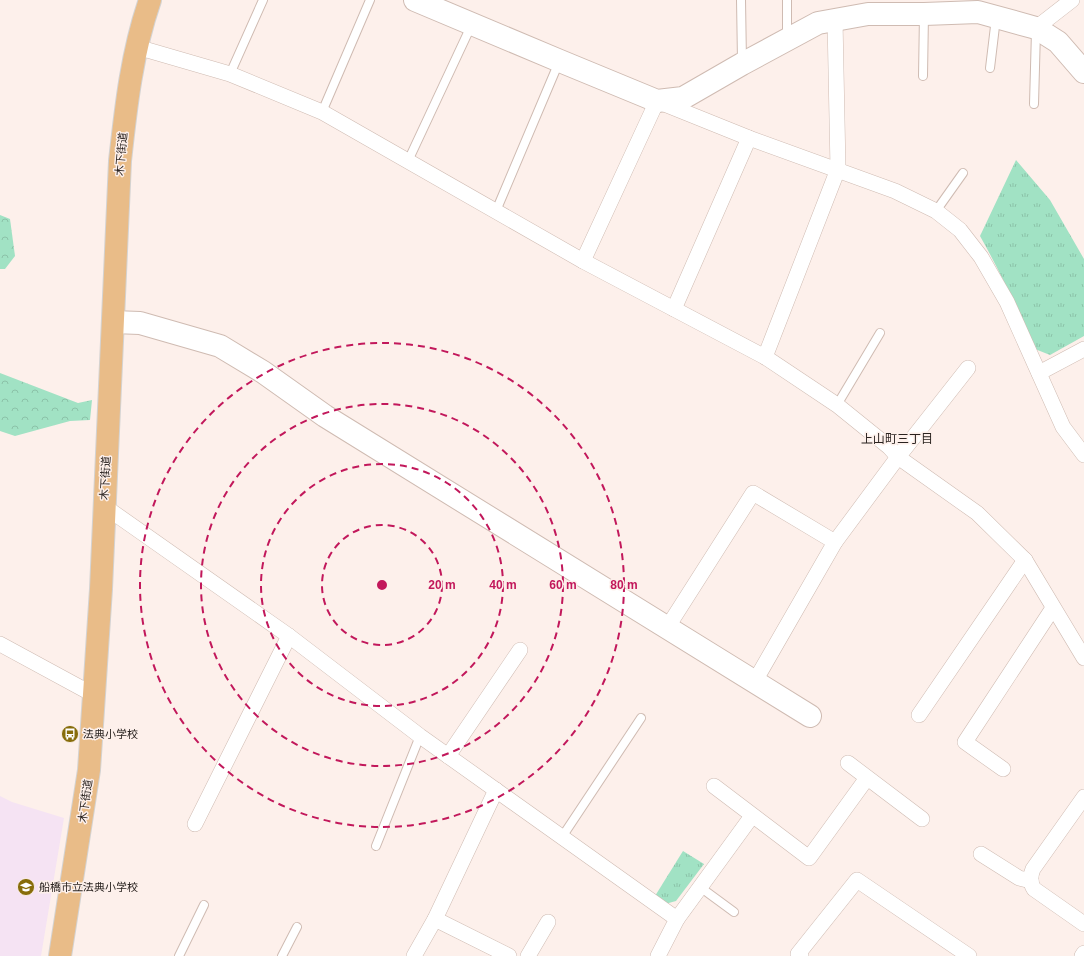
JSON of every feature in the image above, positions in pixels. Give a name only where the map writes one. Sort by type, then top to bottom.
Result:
[{"type":"main road","name":"木下街道","points":[[60,956],[89,770],[101,589],[120,161],[126,101],[137,47],[150,0]]},
{"type":"street","points":[[415,0],[749,138],[838,169],[895,191],[936,211],[960,230],[981,257],[1006,302],[1063,427],[1084,455]]},
{"type":"street","points":[[983,0],[996,18]]},
{"type":"street","points":[[1036,28],[1072,0]]},
{"type":"street","points":[[657,101],[683,98],[818,23],[868,14],[978,12],[1036,28],[1058,42],[1084,72]]},
{"type":"street","points":[[765,358],[838,169],[835,20]]},
{"type":"street","points":[[137,47],[230,74],[322,112],[583,260],[765,358],[837,405],[890,447],[898,457],[977,513],[1024,560],[1084,658]]},
{"type":"street","points":[[583,260],[657,101]]},
{"type":"street","points":[[674,310],[749,138]]},
{"type":"street","points":[[113,322],[140,323],[220,346],[263,372],[325,416],[810,716]]},
{"type":"street","points":[[1039,373],[1084,349]]},
{"type":"street","points":[[754,681],[835,542],[898,457],[968,368]]},
{"type":"street","points":[[667,628],[753,493],[835,542]]},
{"type":"street","points":[[104,506],[289,636],[420,736],[677,919]]},
{"type":"street","points":[[920,715],[1024,560]]},
{"type":"street","points":[[1002,769],[965,742],[1053,608]]},
{"type":"street","points":[[195,824],[289,636]]},
{"type":"street","points":[[0,644],[94,695]]},
{"type":"street","points":[[448,756],[520,650]]},
{"type":"street","points":[[848,763],[922,819]]},
{"type":"street","points":[[714,786],[809,858],[867,778]]},
{"type":"street","points":[[414,956],[435,919],[496,790]]},
{"type":"street","points":[[1084,797],[1033,869],[1030,877],[1034,889],[1084,924]]},
{"type":"street","points":[[658,956],[677,919],[752,816]]},
{"type":"street","points":[[981,854],[1020,878],[1031,881]]},
{"type":"street","points":[[801,956],[798,954],[857,880],[951,951],[969,956]]},
{"type":"street","points":[[435,919],[509,956]]},
{"type":"street","points":[[528,956],[548,922]]},
{"type":"lane","points":[[230,74],[263,0]]},
{"type":"lane","points":[[322,112],[370,0]]},
{"type":"lane","points":[[741,0],[742,64]]},
{"type":"lane","points":[[787,0],[788,39]]},
{"type":"lane","points":[[923,76],[924,14]]},
{"type":"lane","points":[[990,68],[996,18]]},
{"type":"lane","points":[[408,160],[472,24]]},
{"type":"lane","points":[[1034,104],[1036,28]]},
{"type":"lane","points":[[496,211],[560,61]]},
{"type":"lane","points":[[936,211],[963,173]]},
{"type":"lane","points":[[837,405],[880,333]]},
{"type":"lane","points":[[562,837],[641,718]]},
{"type":"lane","points":[[376,846],[420,736]]},
{"type":"lane","points":[[700,887],[734,912]]},
{"type":"lane","points":[[179,956],[204,905]]},
{"type":"lane","points":[[282,956],[297,927]]},
{"type":"shaded area","name":"船橋市立法典小学校","points":[[0,796],[12,802],[64,818],[41,956],[0,956]]},
{"type":"green space","points":[[1016,160],[1050,200],[1084,259],[1084,336],[1050,355],[1035,349],[1016,306],[980,236]]},
{"type":"green space","points":[[0,215],[10,219],[15,256],[5,269],[0,269]]},
{"type":"green space","points":[[0,373],[78,403],[92,400],[90,420],[70,421],[15,436],[0,431]]},
{"type":"green space","points":[[683,851],[704,864],[676,901],[665,904],[655,896]]},
{"type":"place","name":"法典小学校","points":[[70,734]]},
{"type":"place","name":"船橋市立法典小学校","points":[[26,887]]},
{"type":"district","name":"上山町三丁目","points":[[897,439]]}]
